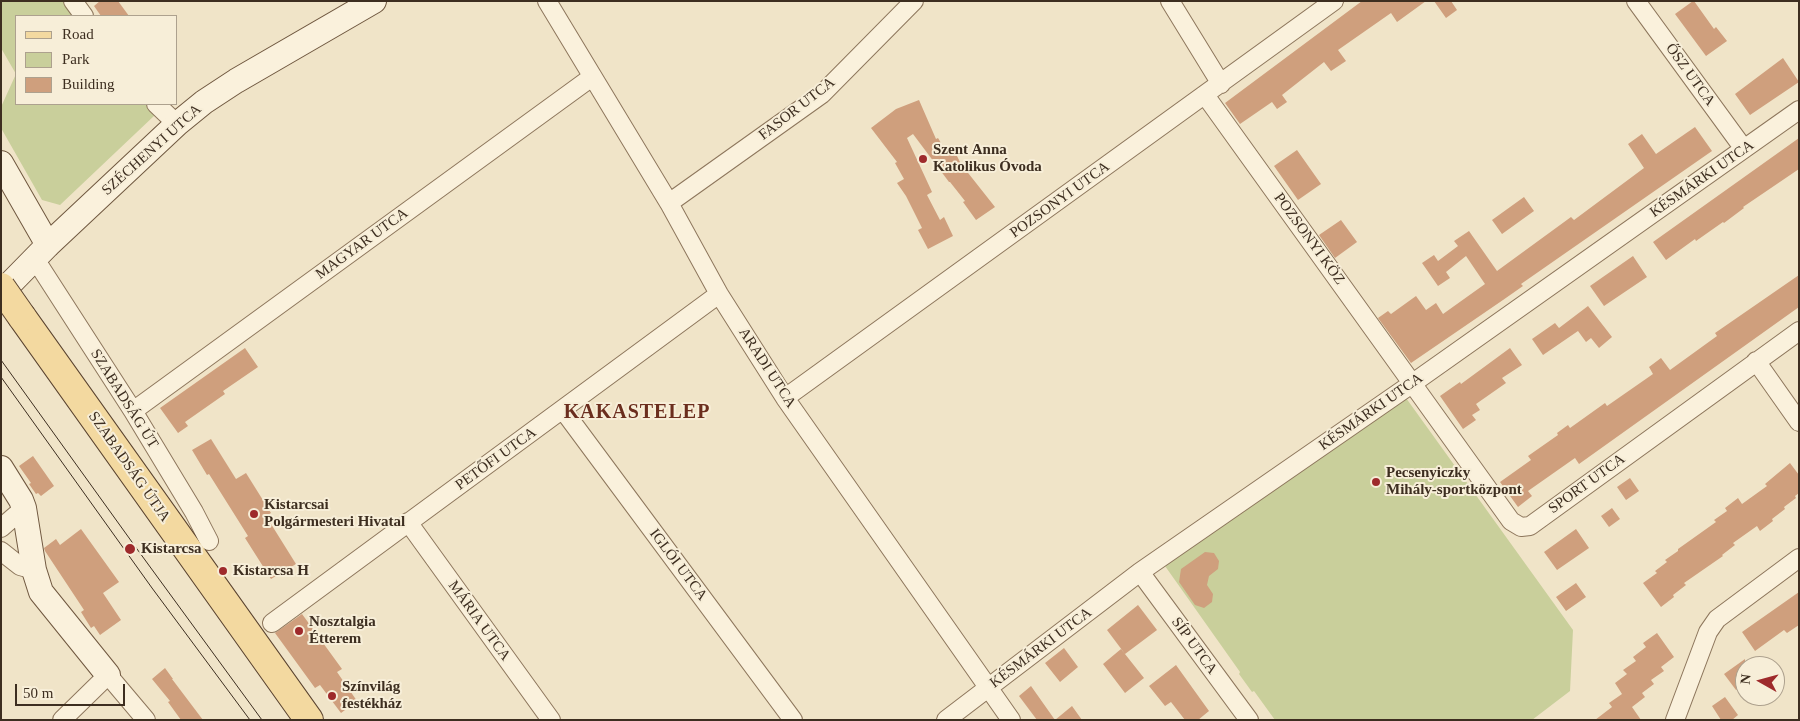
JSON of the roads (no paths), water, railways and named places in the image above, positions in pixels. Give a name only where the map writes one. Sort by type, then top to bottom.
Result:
[{"type":"main road","name":"SZÉCHENYI UTCA","points":[[1,293],[177,124],[204,102],[236,80],[374,1]]},
{"type":"main road","points":[[1,163],[42,252]]},
{"type":"main road","name":"SZABADSÁG ÚTJA","points":[[1,286],[309,720]]},
{"type":"main road","points":[[1,468],[22,500],[34,570],[41,592],[108,675]]},
{"type":"street","points":[[72,1],[83,15]]},
{"type":"street","name":"ARADI UTCA","points":[[547,1],[670,203],[719,294],[785,398],[1011,720]]},
{"type":"street","name":"FASOR UTCA","points":[[670,203],[822,94],[914,1]]},
{"type":"street","points":[[1170,1],[1221,84]]},
{"type":"street","name":"POZSONYI UTCA","points":[[785,398],[1334,1]]},
{"type":"street","name":"ŐSZ UTCA","points":[[1636,1],[1744,149]]},
{"type":"street","name":"MAGYAR UTCA","points":[[132,411],[592,77]]},
{"type":"street","name":"POZSONYI KÖZ","points":[[1205,96],[1413,383]]},
{"type":"street","points":[[157,105],[177,124]]},
{"type":"street","name":"KÉSMÁRKI UTCA","points":[[946,720],[1140,572],[1413,383],[1799,110]]},
{"type":"street","name":"SZABADSÁG ÚT","points":[[42,252],[132,411],[194,512],[209,541]]},
{"type":"street","name":"PETŐFI UTCA","points":[[272,623],[719,294]]},
{"type":"street","name":"SPORT UTCA","points":[[1413,383],[1511,521],[1520,527],[1530,526],[1756,361],[1799,332]]},
{"type":"street","points":[[1756,361],[1799,422]]},
{"type":"street","name":"IGLÓI UTCA","points":[[563,410],[793,720]]},
{"type":"street","points":[[1,528],[24,508]]},
{"type":"street","name":"MÁRIA UTCA","points":[[408,522],[551,720]]},
{"type":"street","points":[[1,551],[20,566],[34,570]]},
{"type":"street","points":[[1675,720],[1708,632],[1717,619],[1799,558]]},
{"type":"street","name":"SÍP UTCA","points":[[1140,572],[1249,720]]},
{"type":"street","points":[[62,720],[108,675],[146,720]]},
{"type":"tram line","points":[[1,360],[262,720]]},
{"type":"tram line","points":[[1,377],[152,588],[250,720]]},
{"type":"place","name":"Szent Anna Katolikus Óvoda","points":[[923,159]]},
{"type":"place","name":"Pecsenyiczky Mihály-sportközpont","points":[[1376,482]]},
{"type":"place","name":"Kistarcsai Polgármesteri Hivatal","points":[[254,514]]},
{"type":"place","name":"Kistarcsa","points":[[130,549]]},
{"type":"place","name":"Kistarcsa H","points":[[223,571]]},
{"type":"place","name":"Nosztalgia Étterem","points":[[299,631]]},
{"type":"place","name":"Színvilág festékház","points":[[332,696]]},
{"type":"district","name":"KAKASTELEP","points":[[637,413]]}]
